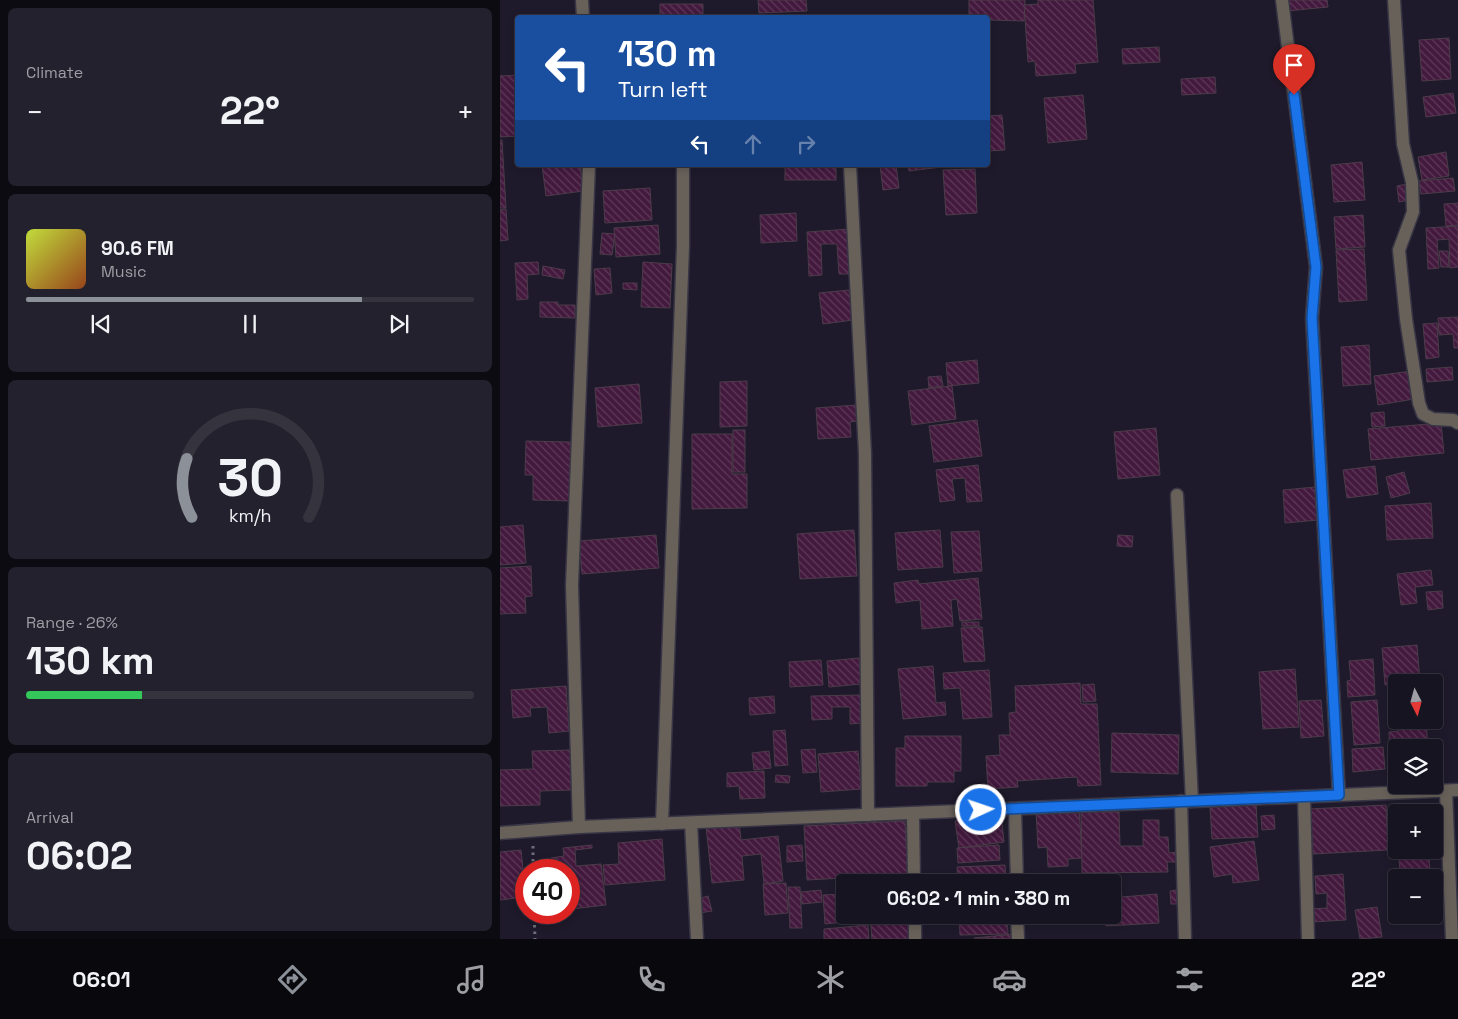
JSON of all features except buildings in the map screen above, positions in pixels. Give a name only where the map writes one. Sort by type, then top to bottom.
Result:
[{"type":"street","points":[[582,0],[583,15]]},
{"type":"street","points":[[1282,0],[1316,267],[1312,318],[1339,795]]},
{"type":"street","points":[[1394,0],[1403,144],[1412,182],[1413,205],[1413,212],[1399,250],[1406,319],[1419,403],[1423,414],[1433,419],[1453,420],[1458,423]]},
{"type":"street","points":[[579,827],[572,586],[589,167]]},
{"type":"street","points":[[662,824],[683,246],[682,167]]},
{"type":"street","points":[[850,167],[865,453],[868,815]]},
{"type":"street","points":[[1177,496],[1187,801],[1185,939]]},
{"type":"street","points":[[500,833],[579,827],[1452,791],[1452,939]]},
{"type":"street","points":[[1304,797],[1308,939]]},
{"type":"street","points":[[1015,809],[1016,874]]},
{"type":"street","points":[[913,813],[914,874]]},
{"type":"street","points":[[691,823],[697,939]]},
{"type":"street","points":[[915,924],[915,939]]},
{"type":"street","points":[[1017,924],[1018,939]]},
{"type":"path","points":[[532,831],[533,859]]},
{"type":"path","points":[[534,924],[535,939]]},
{"type":"route","points":[[981,810],[1339,795],[1312,318],[1316,267],[1294,95]]}]
